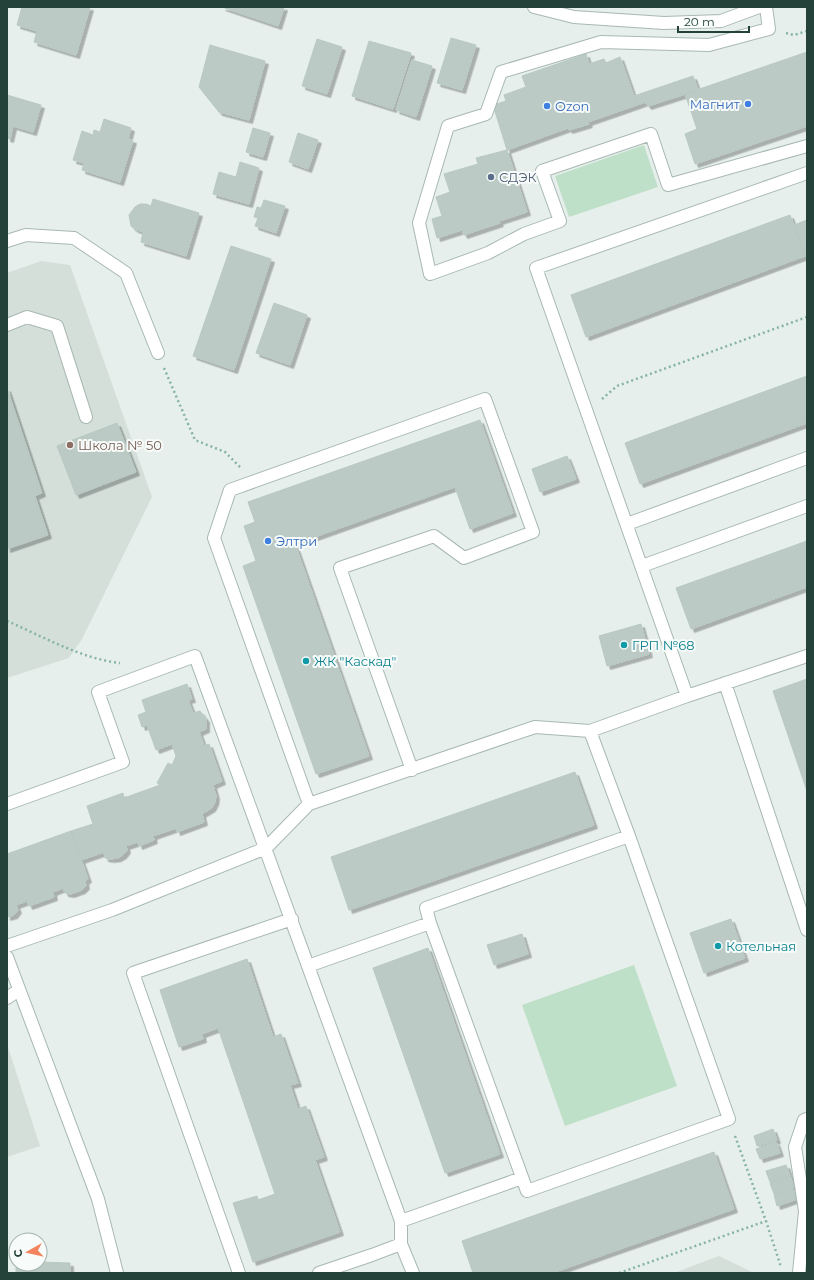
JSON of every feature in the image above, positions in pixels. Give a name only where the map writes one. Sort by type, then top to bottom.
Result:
[{"type":"street","points":[[534,7],[664,23],[722,21],[759,7]]},
{"type":"street","points":[[766,7],[769,29],[709,46],[602,42],[501,72],[486,114],[448,126],[419,223],[430,274],[488,253],[524,234],[560,221],[542,171],[651,134],[668,185],[807,146]]},
{"type":"street","points":[[687,696],[536,268],[807,173]]},
{"type":"street","points":[[7,241],[26,235],[74,238],[126,273],[158,353]]},
{"type":"street","points":[[7,325],[27,318],[57,326],[86,417]]},
{"type":"street","points":[[309,804],[214,538],[230,490],[485,399],[533,532],[464,558],[434,536],[340,568],[412,770]]},
{"type":"street","points":[[627,524],[807,458]]},
{"type":"street","points":[[642,566],[807,506]]},
{"type":"street","points":[[7,804],[123,762],[98,692],[195,656],[401,1221],[401,1244],[413,1273]]},
{"type":"street","points":[[7,946],[112,910],[266,848],[309,804],[535,727],[590,731],[687,696],[807,656]]},
{"type":"street","points":[[725,683],[807,930]]},
{"type":"street","points":[[590,731],[629,836],[729,1119],[526,1191],[430,923],[426,908],[629,836]]},
{"type":"street","points":[[239,1273],[134,974],[292,919]]},
{"type":"street","points":[[308,966],[430,923]]},
{"type":"street","points":[[7,957],[98,1199],[117,1273]]},
{"type":"street","points":[[7,998],[19,990]]},
{"type":"street","points":[[799,1273],[805,1211],[795,1147],[804,1120],[807,1119]]},
{"type":"street","points":[[401,1221],[522,1178]]},
{"type":"street","points":[[319,1273],[401,1244]]},
{"type":"path","points":[[794,35],[807,31]]},
{"type":"path","points":[[597,403],[617,386],[807,317]]},
{"type":"path","points":[[158,353],[196,440],[225,452],[254,481]]},
{"type":"path","points":[[7,621],[105,662],[132,664],[145,675]]},
{"type":"path","points":[[729,1119],[766,1221],[782,1273]]},
{"type":"path","points":[[619,1273],[766,1221]]},
{"type":"shaded area","name":"Школа № 50","points":[[41,261],[70,265],[152,497],[82,639],[69,658],[7,678],[7,273]]},
{"type":"shaded area","points":[[7,1044],[40,1146],[7,1157]]},
{"type":"shaded area","points":[[719,1256],[754,1273],[674,1273]]},
{"type":"green space","points":[[644,145],[658,187],[569,217],[555,176]]},
{"type":"green space","points":[[634,965],[677,1086],[565,1126],[522,1005]]},
{"type":"building","points":[[22,7],[90,7],[76,55],[34,42],[37,31],[17,25]]},
{"type":"building","points":[[222,7],[284,7],[278,26]]},
{"type":"building","points":[[451,38],[476,45],[462,90],[437,83]]},
{"type":"building","points":[[317,39],[342,47],[327,94],[302,86]]},
{"type":"building","points":[[369,41],[411,53],[393,109],[352,96]]},
{"type":"building","points":[[210,45],[265,61],[249,120],[219,112],[199,87]]},
{"type":"building","name":"Магнит","points":[[807,52],[807,126],[695,164],[685,134],[697,129],[685,94]]},
{"type":"building","points":[[586,54],[589,64],[604,59],[606,63],[620,57],[637,105],[588,122],[589,124],[569,130],[568,128],[507,150],[493,105],[506,101],[504,95],[526,87],[522,76]]},
{"type":"building","points":[[412,60],[432,66],[416,117],[396,110]]},
{"type":"building","points":[[693,76],[698,90],[648,106],[645,102],[637,105],[634,96]]},
{"type":"building","points":[[7,95],[41,105],[33,132],[13,126],[10,139],[7,138]]},
{"type":"building","points":[[104,119],[131,128],[128,139],[133,140],[120,182],[82,170],[84,163],[73,160],[82,131],[93,135],[94,130],[100,132]]},
{"type":"building","points":[[253,128],[270,133],[263,157],[246,152]]},
{"type":"building","points":[[298,133],[318,140],[308,169],[289,162]]},
{"type":"building","points":[[507,150],[527,212],[464,235],[462,230],[437,238],[432,219],[442,216],[436,197],[450,192],[444,174],[478,164],[476,158]]},
{"type":"building","points":[[240,162],[259,168],[249,204],[213,194],[219,172],[236,177]]},
{"type":"building","points":[[153,199],[199,213],[186,256],[141,242],[143,232],[131,226],[129,215],[135,207],[140,204],[151,206]]},
{"type":"building","points":[[264,200],[285,206],[276,233],[255,226],[258,218],[254,217],[257,207],[261,208]]},
{"type":"building","points":[[790,215],[805,256],[586,337],[571,295]]},
{"type":"building","points":[[807,220],[807,256],[805,256],[794,225]]},
{"type":"building","points":[[231,246],[271,259],[234,370],[193,356]]},
{"type":"building","points":[[274,303],[307,315],[290,365],[256,353]]},
{"type":"building","points":[[807,376],[807,423],[640,484],[625,443]]},
{"type":"building","points":[[7,388],[42,493],[35,496],[48,535],[7,549]]},
{"type":"building","name":"ЖК \"Каскад\"","points":[[480,420],[513,513],[470,529],[455,487],[295,544],[369,756],[316,774],[243,566],[256,561],[244,526],[255,522],[248,502]]},
{"type":"building","points":[[117,423],[136,472],[76,495],[57,446]]},
{"type":"building","points":[[567,456],[576,479],[540,492],[532,469]]},
{"type":"building","points":[[807,541],[807,587],[691,629],[676,588]]},
{"type":"building","name":"ГРП №68","points":[[641,624],[649,654],[607,666],[599,636]]},
{"type":"building","points":[[807,679],[807,791],[773,691]]},
{"type":"building","points":[[187,684],[192,699],[188,700],[193,713],[200,711],[206,719],[206,729],[199,732],[204,746],[209,744],[222,781],[213,785],[216,796],[215,802],[212,808],[202,814],[204,822],[177,832],[176,828],[153,836],[154,840],[139,846],[138,842],[126,846],[127,850],[118,858],[105,858],[104,852],[81,860],[71,831],[93,824],[87,806],[123,793],[124,798],[160,785],[157,783],[168,763],[172,765],[176,756],[172,744],[156,750],[147,725],[142,727],[138,715],[146,712],[142,700]]},
{"type":"building","points":[[575,772],[594,825],[349,910],[331,857]]},
{"type":"building","points":[[71,831],[88,879],[85,881],[86,886],[82,890],[71,894],[65,893],[63,888],[53,892],[54,897],[29,906],[27,901],[16,905],[18,910],[14,915],[7,917],[7,854]]},
{"type":"building","name":"Котельная","points":[[731,919],[745,958],[704,973],[690,933]]},
{"type":"building","points":[[522,934],[528,954],[494,965],[487,945]]},
{"type":"building","points":[[428,948],[500,1154],[445,1173],[373,968]]},
{"type":"building","points":[[247,959],[273,1037],[281,1034],[298,1083],[290,1085],[298,1109],[306,1106],[324,1157],[315,1160],[340,1232],[253,1262],[233,1203],[257,1196],[258,1200],[275,1194],[218,1028],[202,1034],[203,1039],[179,1047],[160,990]]},
{"type":"building","points":[[773,1129],[777,1140],[757,1146],[754,1136]]},
{"type":"building","points":[[776,1142],[780,1153],[760,1159],[756,1149]]},
{"type":"building","points":[[714,1152],[734,1209],[552,1273],[473,1273],[462,1241]]},
{"type":"building","points":[[786,1165],[790,1176],[770,1182],[766,1171]]},
{"type":"building","points":[[790,1176],[794,1187],[774,1194],[770,1183]]},
{"type":"building","points":[[793,1189],[797,1199],[777,1206],[774,1195]]},
{"type":"building","points":[[48,1262],[70,1263],[70,1273],[16,1273],[48,1272]]},
{"type":"place","name":"Магнит","points":[[748,104]]},
{"type":"place","name":"Ozon","points":[[547,106]]},
{"type":"place","name":"СДЭК","points":[[491,177]]},
{"type":"place","name":"Школа № 50","points":[[70,445]]},
{"type":"place","name":"Элтри","points":[[268,541]]},
{"type":"place","name":"ГРП №68","points":[[624,645]]},
{"type":"place","name":"ЖК \"Каскад\"","points":[[306,661]]},
{"type":"place","name":"Котельная","points":[[718,946]]}]
